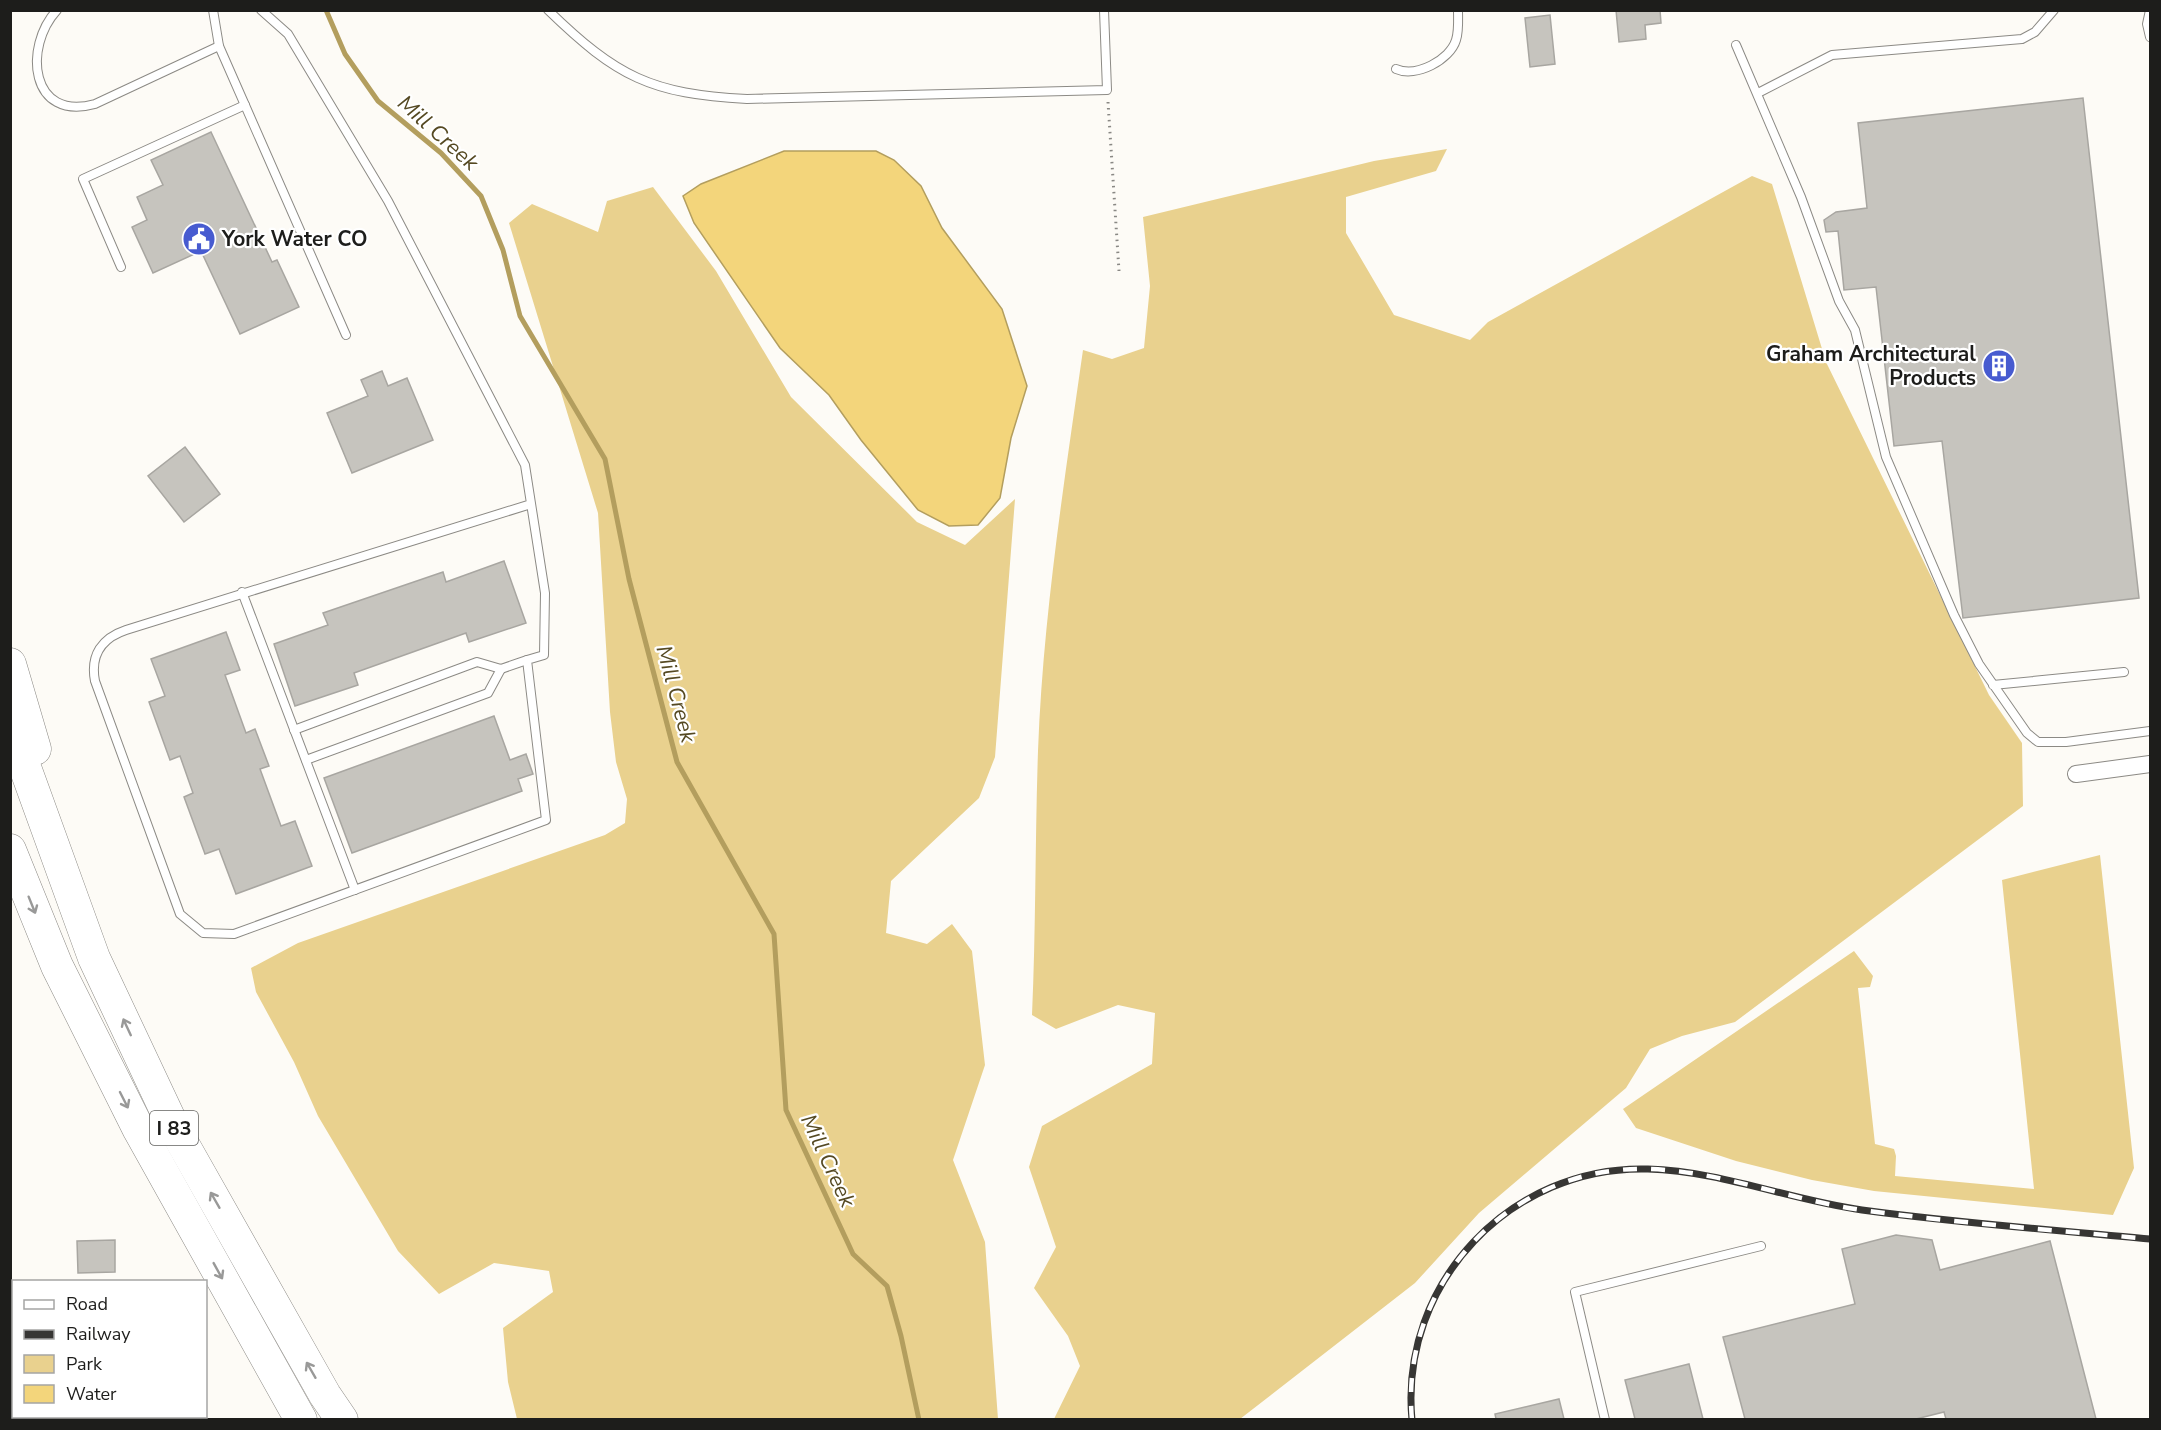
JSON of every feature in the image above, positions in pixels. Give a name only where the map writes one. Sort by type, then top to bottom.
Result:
[{"type":"highway","points":[[10,664],[38,758],[42,818]]},
{"type":"highway","name":"I 83","points":[[10,726],[94,958],[174,1128],[325,1395],[342,1419]]},
{"type":"highway","name":"I 83","points":[[10,850],[57,966],[139,1130],[301,1419]]},
{"type":"street","points":[[2076,774],[2151,764]]},
{"type":"lane","points":[[57,10],[45,23],[39,37],[40,84],[44,94],[66,107],[81,108],[94,104],[219,45]]},
{"type":"lane","points":[[213,10],[219,45],[346,335]]},
{"type":"lane","points":[[261,10],[288,34],[388,201],[525,465],[545,593],[544,655],[501,669],[477,662],[294,730]]},
{"type":"lane","points":[[548,10],[598,55],[633,77],[666,90],[701,97],[747,99],[1107,90],[1104,10]]},
{"type":"lane","points":[[1396,69],[1404,72],[1422,70],[1449,50],[1456,41],[1458,10]]},
{"type":"lane","points":[[1758,93],[1832,55],[2022,39],[2035,32],[2054,10]]},
{"type":"lane","points":[[2150,10],[2146,24],[2151,37]]},
{"type":"lane","points":[[1736,45],[1801,197],[1839,301],[1855,330],[1886,457],[1954,615],[1993,685],[2027,733],[2038,742],[2066,742],[2151,731]]},
{"type":"lane","points":[[121,267],[83,179],[245,105]]},
{"type":"lane","points":[[527,660],[546,820],[234,934],[203,933],[180,914],[96,681],[94,661],[103,643],[113,634],[531,504]]},
{"type":"lane","points":[[242,592],[355,890]]},
{"type":"lane","points":[[306,760],[488,693],[501,669]]},
{"type":"lane","points":[[1993,685],[2124,672]]},
{"type":"lane","points":[[1605,1419],[1575,1292],[1761,1246]]},
{"type":"path","points":[[1107,90],[1119,271]]},
{"type":"green space","points":[[1447,149],[1436,171],[1346,197],[1346,233],[1394,315],[1470,340],[1488,322],[1752,176],[1772,184],[1826,362],[1989,695],[2022,743],[2023,806],[1735,1022],[1682,1036],[1650,1049],[1626,1088],[1479,1213],[1415,1283],[1240,1419],[1054,1419],[1080,1366],[1068,1336],[1034,1288],[1056,1247],[1029,1167],[1042,1126],[1152,1064],[1155,1013],[1118,1005],[1056,1029],[1032,1015],[1037,784],[1044,651],[1055,550],[1083,350],[1112,359],[1144,348],[1150,286],[1143,217],[1374,161]]},
{"type":"green space","points":[[653,187],[716,271],[791,397],[917,522],[965,545],[1015,499],[995,757],[979,798],[891,881],[886,933],[927,944],[952,924],[972,951],[985,1065],[953,1160],[985,1242],[998,1419],[517,1419],[508,1382],[503,1328],[553,1292],[549,1271],[494,1263],[439,1294],[398,1251],[318,1116],[294,1062],[256,992],[251,968],[298,943],[605,835],[625,823],[627,799],[616,762],[610,712],[598,513],[509,223],[532,204],[598,232],[607,201]]},
{"type":"green space","points":[[2100,855],[2134,1168],[2113,1215],[1874,1191],[1812,1180],[1736,1161],[1636,1128],[1623,1109],[1854,951],[1873,976],[1870,987],[1858,988],[1875,1144],[1894,1149],[1895,1176],[2034,1189],[2002,880]]},
{"type":"water","points":[[784,151],[876,151],[894,160],[921,186],[942,228],[1002,309],[1027,386],[1011,438],[1000,498],[978,525],[949,526],[918,510],[861,440],[829,395],[780,348],[694,223],[683,196],[701,184]]},
{"type":"building","points":[[1616,10],[1660,10],[1661,23],[1645,25],[1646,39],[1619,42]]},
{"type":"building","points":[[1550,15],[1555,64],[1530,67],[1525,18]]},
{"type":"building","name":"Graham Architectural Products","points":[[2083,98],[2139,598],[1963,618],[1942,441],[1894,446],[1876,287],[1844,290],[1838,231],[1826,232],[1824,220],[1836,212],[1867,208],[1858,123]]},
{"type":"building","name":"York Water CO","points":[[211,132],[272,262],[277,260],[299,307],[240,334],[201,251],[153,273],[132,227],[147,220],[137,197],[163,185],[151,160]]},
{"type":"building","points":[[382,371],[388,386],[407,378],[433,440],[352,473],[327,413],[368,396],[361,380]]},
{"type":"building","points":[[185,447],[220,494],[184,522],[148,476]]},
{"type":"building","points":[[504,561],[526,623],[469,642],[466,633],[354,673],[358,685],[295,706],[274,644],[328,625],[323,613],[443,572],[446,582]]},
{"type":"building","points":[[226,632],[240,670],[225,675],[246,733],[255,729],[269,766],[260,769],[281,826],[295,821],[312,866],[236,894],[219,849],[205,854],[184,797],[193,793],[180,756],[170,760],[149,702],[165,696],[151,659]]},
{"type":"building","points":[[494,716],[510,760],[526,754],[533,774],[518,779],[522,791],[352,853],[324,778]]},
{"type":"building","points":[[1896,1235],[1932,1240],[1940,1270],[2050,1241],[2096,1419],[1946,1419],[1944,1412],[1916,1419],[1745,1419],[1723,1337],[1855,1304],[1842,1249]]},
{"type":"building","points":[[115,1240],[115,1272],[78,1273],[77,1241]]},
{"type":"building","points":[[1689,1364],[1703,1419],[1635,1419],[1625,1380]]},
{"type":"building","points":[[1559,1399],[1564,1419],[1496,1419],[1495,1414]]},
{"type":"waterway","name":"Mill Creek","points":[[326,10],[345,54],[378,101],[441,153],[481,196],[503,250],[520,316],[605,459],[629,579],[677,762],[774,934],[786,1110],[853,1254],[887,1286],[901,1336],[919,1420]]},
{"type":"railway","points":[[1412,1420],[1413,1370],[1424,1322],[1445,1279],[1474,1242],[1510,1211],[1552,1187],[1598,1173],[1648,1169],[1675,1171],[1729,1180],[1808,1200],[1862,1210],[1970,1223],[2150,1239]]},
{"type":"place","name":"York Water CO","points":[[199,239]]},
{"type":"place","name":"Graham Architectural Products","points":[[1999,366]]}]
